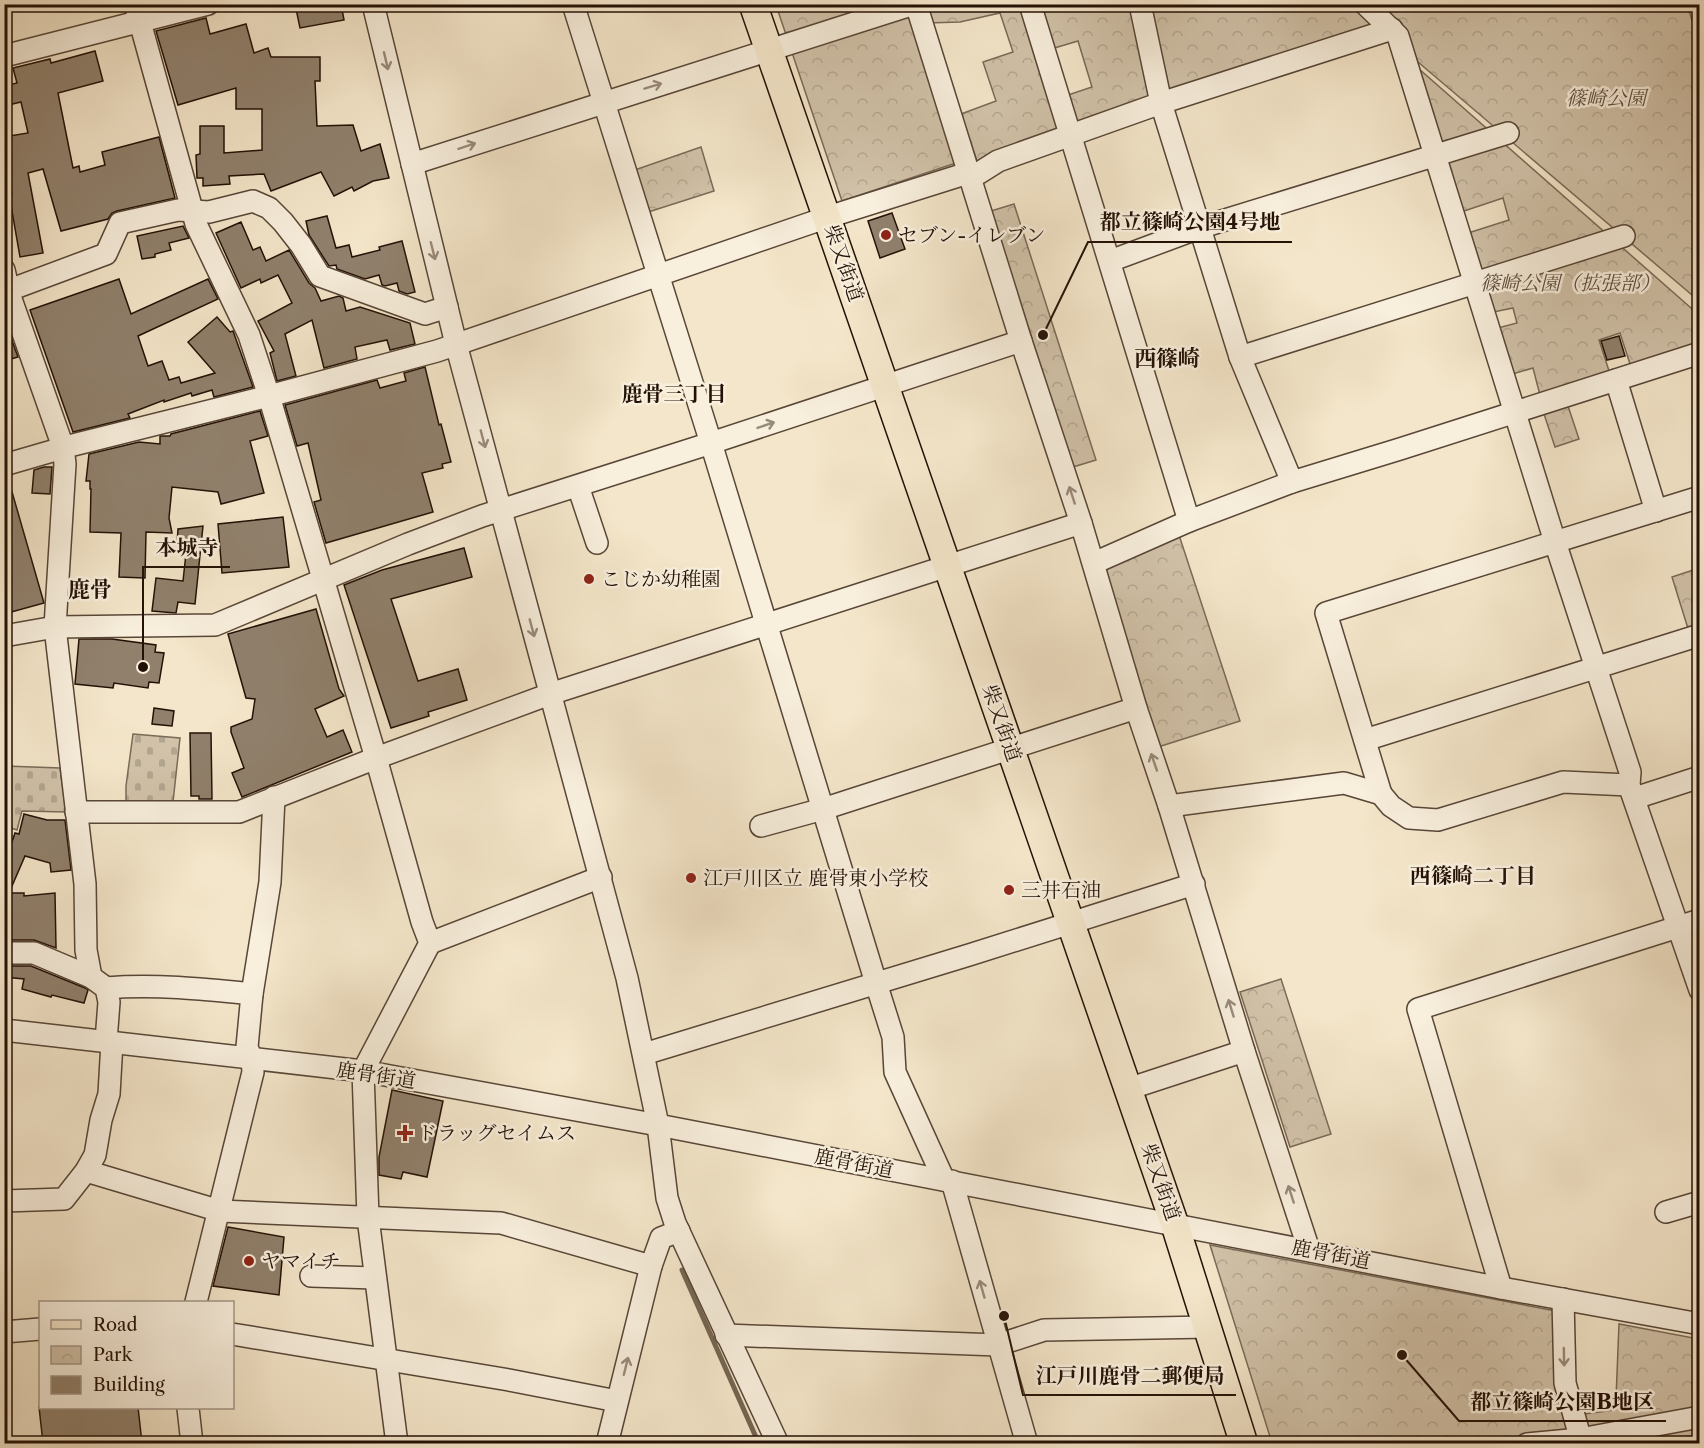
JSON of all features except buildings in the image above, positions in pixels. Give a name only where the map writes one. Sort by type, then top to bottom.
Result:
[{"type":"main road","name":"柴又街道","points":[[753,4],[1175,1225],[1244,1443]]},
{"type":"street","points":[[4,56],[138,13],[208,4]]},
{"type":"street","points":[[373,4],[456,344],[627,978],[658,1125],[667,1198],[679,1231],[726,1335],[778,1443]]},
{"type":"street","points":[[573,4],[824,809],[892,1036],[895,1072],[948,1181],[1027,1443]]},
{"type":"street","points":[[412,164],[915,4],[1021,341],[1094,563],[1136,708],[1309,1250]]},
{"type":"street","points":[[1030,4],[1189,521]]},
{"type":"street","points":[[1140,4],[1161,103],[1240,357],[1292,482]]},
{"type":"street","points":[[1365,4],[1398,36],[1555,542],[1630,772],[1632,792],[1700,990]]},
{"type":"street","points":[[138,13],[196,224],[249,335],[269,396],[430,943]]},
{"type":"street","points":[[4,465],[63,447],[269,396],[437,351],[828,217],[968,173],[979,173],[998,161],[1161,103],[1392,29]]},
{"type":"street","points":[[1110,261],[1199,228],[1508,133]]},
{"type":"street","points":[[4,1201],[64,1199],[86,1171],[95,1155],[101,1120],[109,1094],[109,1002],[86,950],[85,884],[55,627],[65,464],[63,447],[6,284],[106,254],[120,223],[178,210],[209,212],[253,201],[268,208],[283,222],[301,245],[320,276],[425,314],[447,307]]},
{"type":"street","points":[[1240,357],[1624,236]]},
{"type":"street","points":[[4,636],[55,627],[216,625],[408,544],[502,510],[1021,341]]},
{"type":"street","points":[[1094,563],[1189,521],[1292,482],[1700,353]]},
{"type":"street","points":[[1616,380],[1656,510]]},
{"type":"street","points":[[578,486],[597,543]]},
{"type":"street","points":[[1700,497],[1326,613],[1381,794],[1391,806],[1409,818],[1438,820],[1563,782],[1632,792],[1700,777]]},
{"type":"street","points":[[76,812],[239,812],[376,758],[550,694],[1081,523]]},
{"type":"street","points":[[1365,740],[1700,635]]},
{"type":"street","points":[[761,826],[824,809],[1136,708]]},
{"type":"street","points":[[1169,806],[1344,783],[1381,794]]},
{"type":"street","points":[[196,1301],[253,1072],[252,1060],[247,1047],[252,994],[270,882],[274,797]]},
{"type":"street","points":[[398,1443],[368,1218],[363,1071],[430,943],[601,877]]},
{"type":"street","points":[[644,1054],[1194,884]]},
{"type":"street","points":[[1501,1288],[1418,1009],[1700,920]]},
{"type":"street","points":[[4,952],[34,953],[99,983],[252,994]]},
{"type":"street","name":"鹿骨街道","points":[[4,1030],[363,1071],[1700,1324]]},
{"type":"street","points":[[1128,1089],[1244,1051]]},
{"type":"street","points":[[86,1171],[220,1211],[501,1223],[651,1266]]},
{"type":"street","points":[[1666,1212],[1700,1202]]},
{"type":"street","points":[[607,1443],[651,1266],[661,1238],[679,1231]]},
{"type":"street","points":[[311,1276],[375,1278]]},
{"type":"street","points":[[1563,1299],[1565,1383],[1581,1441]]},
{"type":"street","points":[[726,1335],[998,1345],[1044,1330],[1209,1327]]},
{"type":"street","points":[[4,1332],[39,1329]]},
{"type":"street","points":[[234,1334],[509,1380],[617,1401]]},
{"type":"street","points":[[188,1409],[192,1443]]},
{"type":"street","points":[[1527,1443],[1581,1441],[1700,1417]]},
{"type":"green space","points":[[776,5],[1023,5],[1063,131],[979,167],[961,114],[996,101],[983,62],[1013,52],[1000,13],[960,22],[927,23],[956,163],[842,201]]},
{"type":"green space","name":"篠崎公園","points":[[1038,5],[1699,5],[1699,301],[1378,28],[1074,126],[1065,96],[1092,87],[1078,41],[1051,49]]},
{"type":"green space","points":[[1687,5],[1699,5],[1698,38]]},
{"type":"green space","name":"篠崎公園（拡張部）","points":[[1410,61],[1699,315],[1699,349],[1632,370],[1620,333],[1599,340],[1611,377],[1541,399],[1533,368],[1509,375],[1494,329],[1517,323],[1513,308],[1489,313],[1465,234],[1509,220],[1503,198],[1458,213]]},
{"type":"green space","points":[[701,147],[714,191],[642,214],[629,172]]},
{"type":"green space","points":[[1014,204],[1096,460],[1073,467],[991,211]]},
{"type":"green space","points":[[1567,403],[1579,439],[1555,447],[1543,411]]},
{"type":"green space","points":[[1178,532],[1240,721],[1158,747],[1097,562]]},
{"type":"green space","points":[[1699,568],[1699,632],[1690,635],[1672,577]]},
{"type":"green space","points":[[133,734],[180,738],[173,802],[126,801]]},
{"type":"green space","points":[[5,766],[60,768],[66,812],[22,811],[17,830],[5,826]]},
{"type":"green space","points":[[1281,979],[1331,1134],[1290,1147],[1240,992]]},
{"type":"green space","points":[[1210,1245],[1561,1312],[1571,1416],[1613,1410],[1616,1399],[1619,1324],[1699,1339],[1699,1443],[1272,1443]]},
{"type":"waterway","points":[[682,1270],[759,1444]]},
{"type":"place","name":"セブン-イレブン","points":[[886,235]]},
{"type":"place","name":"都立篠崎公園4号地","points":[[1043,335]]},
{"type":"place","name":"こじか幼稚園","points":[[589,579]]},
{"type":"place","name":"本城寺","points":[[143,667]]},
{"type":"place","name":"江戸川区立 鹿骨東小学校","points":[[691,878]]},
{"type":"place","name":"三井石油","points":[[1009,890]]},
{"type":"place","name":"ドラッグセイムス","points":[[405,1133]]},
{"type":"place","name":"ヤマイチ","points":[[249,1261]]},
{"type":"place","name":"江戸川鹿骨二郵便局","points":[[1004,1316]]},
{"type":"place","name":"都立篠崎公園B地区","points":[[1402,1355]]},
{"type":"district","name":"西篠崎","points":[[1167,358]]},
{"type":"district","name":"鹿骨三丁目","points":[[674,394]]},
{"type":"district","name":"鹿骨","points":[[90,589]]},
{"type":"district","name":"西篠崎二丁目","points":[[1473,876]]}]
